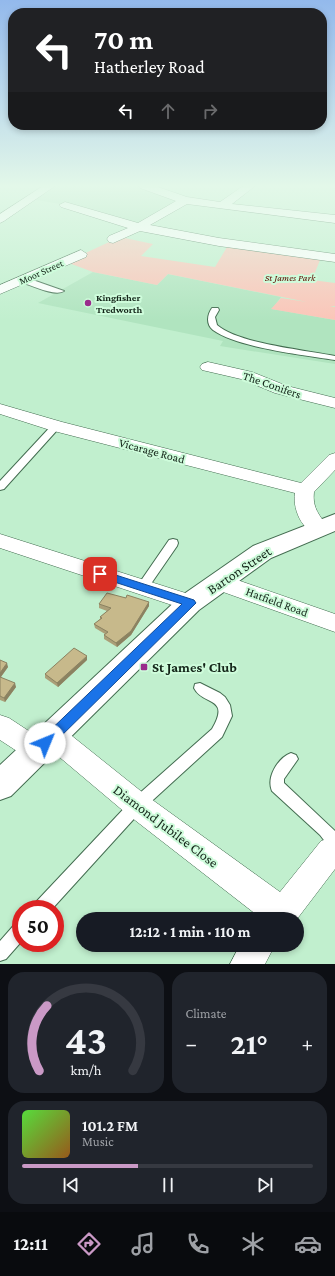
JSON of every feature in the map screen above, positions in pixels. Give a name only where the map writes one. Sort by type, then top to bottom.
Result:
[{"type":"main road","name":"Barton Street","points":[[0,786],[190,603],[262,552],[327,525]]},
{"type":"street","points":[[113,239],[130,231]]},
{"type":"street","points":[[160,231],[219,242],[335,258]]},
{"type":"street","name":"Moor Street","points":[[0,290],[81,254]]},
{"type":"street","name":"The Conifers","points":[[208,367],[246,375],[281,390],[335,403]]},
{"type":"street","name":"Vicarage Road","points":[[0,409],[56,426],[305,490]]},
{"type":"street","points":[[327,525],[306,515],[303,497],[305,490],[335,459]]},
{"type":"street","points":[[0,541],[190,603]]},
{"type":"street","name":"Hatfield Road","points":[[220,582],[335,623]]},
{"type":"street","name":"Diamond Jubilee Close","points":[[0,726],[45,743],[137,805],[275,912]]},
{"type":"street","name":"Diamond Jubilee Close","points":[[283,912],[332,851],[335,850]]},
{"type":"street","points":[[246,964],[254,952]]},
{"type":"lane","points":[[24,280],[51,290],[60,291]]},
{"type":"lane","points":[[215,310],[212,313],[211,318],[215,327],[222,331],[262,344],[335,358]]},
{"type":"lane","points":[[0,487],[56,426]]},
{"type":"lane","points":[[142,588],[173,543]]},
{"type":"lane","points":[[49,900],[137,805],[217,733],[224,722],[226,714],[225,706],[221,700],[200,688]]},
{"type":"lane","points":[[291,759],[277,777],[277,786],[325,830],[335,843]]},
{"type":"lane","points":[[0,953],[12,940]]},
{"type":"shaded area","points":[[93,272],[157,285],[168,274],[281,297],[272,309],[335,320],[335,364],[220,346],[223,341],[38,303]]},
{"type":"green space","name":"St James Park","points":[[120,237],[153,244],[141,256],[215,267],[227,247],[320,260],[312,280],[335,283],[335,306],[330,306],[335,307],[335,320],[271,309],[281,298],[307,302],[168,274],[157,285],[93,272],[66,262]]},
{"type":"building","points":[[107,593],[126,598],[127,595],[149,602],[131,631],[116,643],[104,635],[108,632],[94,624],[111,608],[99,604]]},
{"type":"building","points":[[74,648],[87,656],[57,683],[45,674]]},
{"type":"building","points":[[0,660],[7,663],[0,673]]},
{"type":"building","points":[[0,677],[15,683],[4,698],[0,696]]},
{"type":"place","name":"Kingfisher Tredworth","points":[[88,303]]},
{"type":"place","name":"St James' Club","points":[[144,667]]},
{"type":"route","points":[[45,743],[190,603],[100,574]]}]
